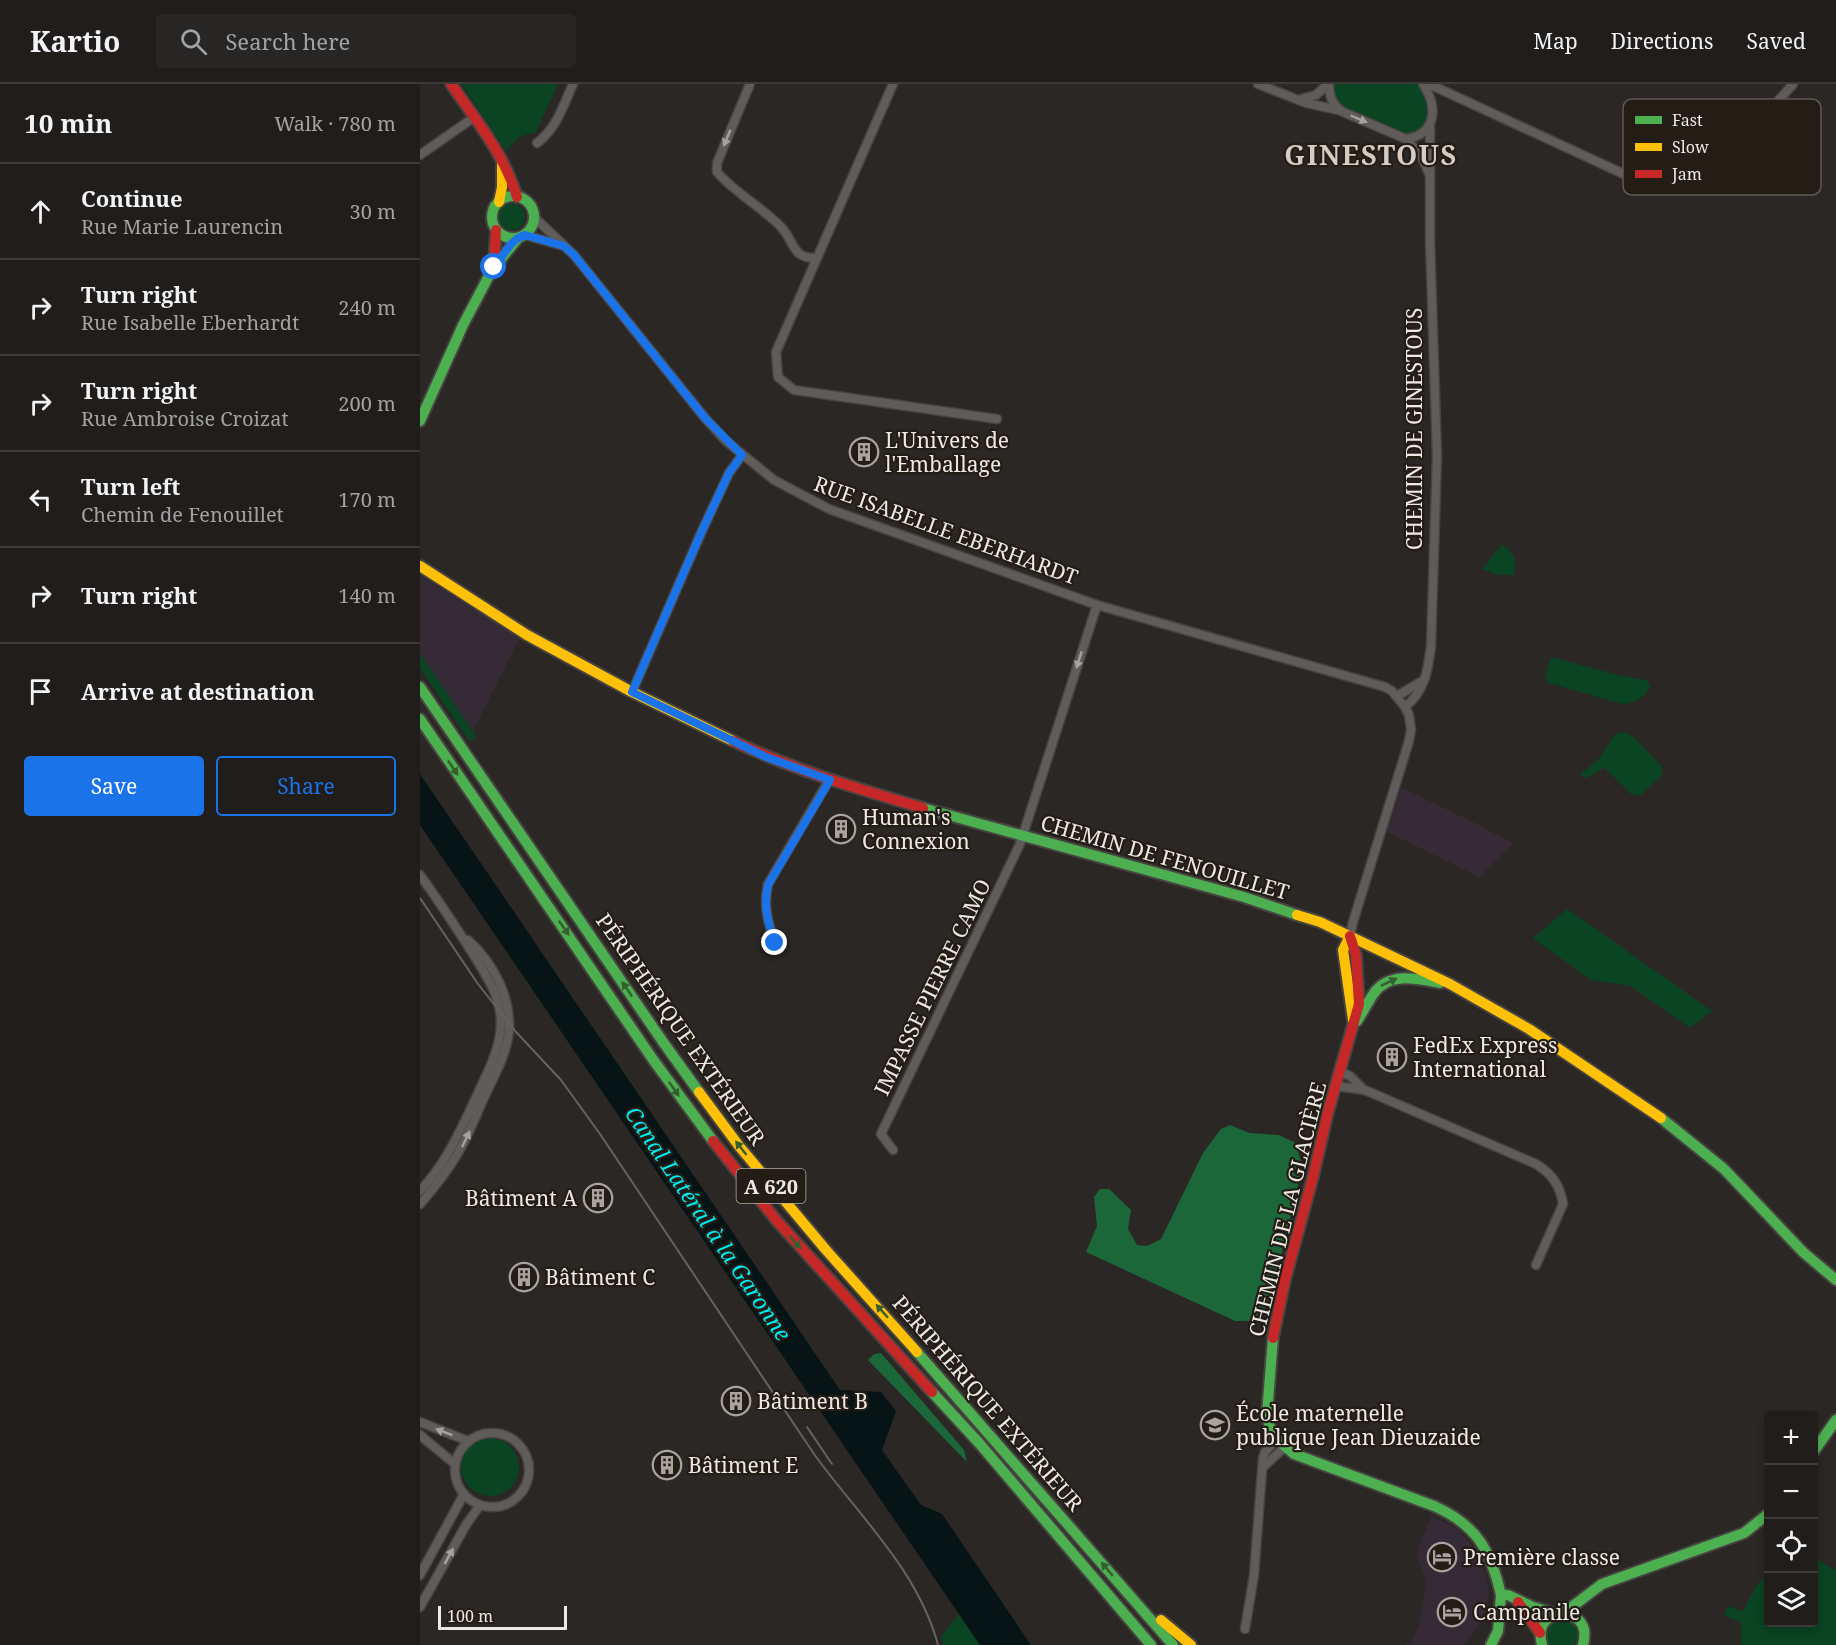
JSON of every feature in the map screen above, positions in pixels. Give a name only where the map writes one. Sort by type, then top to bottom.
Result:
[{"type":"main road","points":[[451,84],[502,162],[514,185],[517,197]]},
{"type":"main road","points":[[494,267],[496,230],[492,215],[499,202],[502,187],[502,162]]},
{"type":"main road","points":[[420,421],[463,325],[494,267],[521,236],[530,230],[534,217],[529,204],[517,197],[505,198],[499,202]]},
{"type":"main road","points":[[496,230],[506,237],[521,236]]},
{"type":"main road","name":"CHEMIN DE FENOUILLET","points":[[420,560],[423,568],[526,635],[632,692],[766,757],[830,780],[1023,837],[1244,897],[1325,924],[1450,984],[1529,1029],[1652,1110],[1724,1169],[1803,1252],[1836,1280]]},
{"type":"main road","name":"PÉRIPHÉRIQUE EXTÉRIEUR","points":[[420,687],[663,1042],[739,1146],[798,1218],[918,1351],[1173,1645]]},
{"type":"main road","name":"A 620","points":[[420,719],[654,1061],[735,1170],[793,1239],[979,1443],[1151,1645]]},
{"type":"main road","name":"CHEMIN DE LA GLACIÈRE","points":[[1280,1444],[1272,1434],[1267,1414],[1276,1319],[1359,1004],[1356,955],[1350,936]]},
{"type":"main road","points":[[1354,1026],[1364,1013],[1374,993],[1389,980],[1404,978],[1450,984]]},
{"type":"main road","points":[[1818,1445],[1836,1420]]},
{"type":"main road","points":[[1280,1444],[1294,1454],[1437,1509],[1462,1521],[1485,1548],[1501,1595],[1498,1631],[1491,1645]]},
{"type":"main road","points":[[1540,1633],[1545,1621],[1558,1613],[1569,1610],[1602,1584],[1744,1533],[1764,1518]]},
{"type":"main road","points":[[1126,1592],[1191,1645]]},
{"type":"main road","points":[[1501,1595],[1508,1595],[1558,1613],[1573,1615],[1582,1624]]},
{"type":"main road","points":[[1583,1645],[1585,1634],[1582,1624],[1583,1607],[1587,1595]]},
{"type":"main road","points":[[1516,1599],[1540,1633],[1542,1645]]},
{"type":"main road","points":[[1484,1645],[1500,1614]]},
{"type":"street","points":[[537,143],[549,134],[573,84]]},
{"type":"street","points":[[750,84],[717,163],[717,172],[783,228],[798,253],[807,258],[817,258]]},
{"type":"street","points":[[893,84],[776,352],[778,376],[794,390],[997,419]]},
{"type":"street","name":"CHEMIN DE GINESTOUS","points":[[1258,84],[1298,99],[1341,111],[1406,139],[1421,155],[1430,177]]},
{"type":"street","points":[[1298,99],[1316,95],[1329,84]]},
{"type":"street","points":[[1329,84],[1331,100],[1341,111]]},
{"type":"street","name":"CHEMIN DE GINESTOUS","points":[[1405,706],[1416,696],[1424,680],[1431,646],[1437,456],[1430,240],[1430,101],[1423,84]]},
{"type":"street","points":[[1429,84],[1623,174]]},
{"type":"street","points":[[1779,99],[1792,84]]},
{"type":"street","points":[[1430,101],[1434,96],[1443,92]]},
{"type":"street","points":[[420,154],[473,117]]},
{"type":"street","points":[[1406,139],[1423,134],[1430,125]]},
{"type":"street","name":"RUE ISABELLE EBERHARDT","points":[[534,217],[574,255],[705,418],[742,455],[774,480],[829,509],[1096,605],[1385,687],[1405,706]]},
{"type":"street","points":[[521,236],[564,246]]},
{"type":"street","points":[[632,692],[701,533],[729,473],[742,455]]},
{"type":"street","points":[[1023,837],[1096,605]]},
{"type":"street","points":[[1397,696],[1424,680]]},
{"type":"street","points":[[1350,936],[1409,741],[1411,729],[1405,706]]},
{"type":"street","points":[[775,943],[765,909],[768,885],[830,780]]},
{"type":"street","name":"IMPASSE PIERRE CAMO","points":[[893,1150],[881,1134],[1023,837]]},
{"type":"street","points":[[420,875],[463,936],[495,989],[499,1001],[501,1034],[491,1062],[451,1151],[420,1191]]},
{"type":"street","points":[[420,1203],[444,1176],[460,1152],[508,1038],[508,1012],[501,986],[477,948],[463,936]]},
{"type":"street","points":[[1341,1071],[1365,1090]]},
{"type":"street","points":[[1336,1086],[1365,1090],[1536,1164],[1547,1171],[1557,1182],[1563,1204],[1536,1265]]},
{"type":"street","points":[[420,1422],[468,1441]]},
{"type":"street","points":[[488,1432],[499,1433],[509,1436],[522,1448],[529,1467],[528,1477],[525,1487],[510,1502],[500,1506],[480,1505],[464,1494],[456,1480],[455,1464],[458,1455],[468,1441],[488,1432]]},
{"type":"street","points":[[420,1435],[455,1464]]},
{"type":"street","points":[[1245,1629],[1254,1575],[1262,1467],[1280,1444]]},
{"type":"street","points":[[420,1575],[464,1494]]},
{"type":"street","points":[[420,1607],[466,1525],[480,1505]]},
{"type":"shaded area","points":[[420,576],[520,637],[473,731],[420,653]]},
{"type":"shaded area","points":[[1401,787],[1513,843],[1479,877],[1387,832]]},
{"type":"shaded area","points":[[1432,1517],[1446,1522],[1459,1531],[1478,1556],[1486,1576],[1489,1594],[1485,1613],[1476,1630],[1463,1645],[1405,1645],[1413,1639],[1419,1625],[1426,1582],[1417,1555],[1421,1539]]},
{"type":"green space","points":[[462,84],[558,84],[536,132],[519,137],[506,151]]},
{"type":"green space","points":[[1333,84],[1419,84],[1427,110],[1425,126],[1413,135],[1402,134],[1344,110],[1335,99]]},
{"type":"green space","points":[[512,204],[521,208],[525,217],[521,226],[512,230],[503,226],[499,217],[503,208]]},
{"type":"green space","points":[[1502,544],[1514,557],[1514,575],[1497,575],[1482,569]]},
{"type":"green space","points":[[420,653],[476,736],[470,742],[420,668]]},
{"type":"green space","points":[[1551,657],[1646,680],[1650,686],[1639,699],[1622,704],[1549,683],[1545,679]]},
{"type":"green space","points":[[1624,732],[1633,736],[1662,767],[1662,775],[1641,795],[1632,795],[1605,768],[1584,778],[1580,774],[1597,761],[1615,734]]},
{"type":"green space","points":[[1567,909],[1712,1011],[1690,1028],[1630,986],[1591,980],[1533,938]]},
{"type":"green space","points":[[1230,1125],[1249,1133],[1279,1135],[1296,1143],[1301,1162],[1285,1242],[1266,1307],[1254,1321],[1235,1321],[1086,1252],[1097,1226],[1094,1197],[1100,1189],[1109,1189],[1131,1210],[1128,1229],[1137,1245],[1147,1246],[1161,1239],[1203,1153],[1221,1129]]},
{"type":"green space","points":[[881,1353],[964,1450],[967,1462],[868,1360],[874,1354]]},
{"type":"green space","points":[[490,1438],[501,1440],[514,1451],[519,1467],[517,1478],[506,1491],[490,1496],[479,1494],[466,1483],[461,1467],[463,1456],[474,1443]]},
{"type":"green space","points":[[1818,1560],[1836,1570],[1836,1645],[1741,1645],[1741,1622],[1724,1616],[1727,1606],[1743,1611],[1757,1585],[1764,1577],[1764,1627],[1818,1627]]},
{"type":"green space","points":[[959,1614],[980,1645],[943,1645],[941,1636]]},
{"type":"green space","points":[[1557,1621],[1571,1623],[1576,1629],[1575,1645],[1549,1645],[1548,1629]]},
{"type":"water","name":"Canal Latéral à la Garonne","points":[[420,774],[840,1390],[881,1392],[896,1411],[882,1450],[921,1505],[942,1514],[1031,1645],[980,1645],[420,825]]},
{"type":"railway","points":[[420,898],[478,984],[516,1032],[561,1080],[600,1134],[814,1454],[902,1568],[929,1618],[938,1645]]},
{"type":"railway","points":[[807,1427],[832,1464]]},
{"type":"traffic: fast","points":[[513,196],[528,202],[534,217],[528,232],[513,238],[498,232],[492,217],[498,202],[513,196]]},
{"type":"traffic: fast","points":[[420,421],[463,325],[492,270],[518,238]]},
{"type":"traffic: fast","points":[[420,687],[699,1092]]},
{"type":"traffic: fast","points":[[420,719],[654,1061],[713,1141]]},
{"type":"traffic: fast","points":[[923,808],[1244,897],[1297,915]]},
{"type":"traffic: fast","points":[[1357,1021],[1374,993],[1388,982],[1404,978],[1440,983]]},
{"type":"traffic: fast","points":[[1661,1118],[1724,1169],[1803,1252],[1836,1280]]},
{"type":"traffic: fast","points":[[1273,1338],[1267,1414],[1272,1432],[1279,1441],[1294,1454],[1449,1513],[1480,1541],[1492,1565],[1501,1595],[1508,1595],[1533,1607],[1556,1614]]},
{"type":"traffic: fast","points":[[917,1352],[1173,1645]]},
{"type":"traffic: fast","points":[[932,1392],[979,1443],[1151,1645]]},
{"type":"traffic: fast","points":[[1818,1445],[1836,1420]]},
{"type":"traffic: fast","points":[[1560,1613],[1569,1609],[1602,1584],[1744,1533],[1764,1517]]},
{"type":"traffic: fast","points":[[1491,1645],[1498,1631],[1501,1595]]},
{"type":"traffic: fast","points":[[1542,1645],[1541,1632],[1544,1623],[1549,1618],[1562,1614],[1570,1615],[1581,1623],[1584,1632],[1583,1645]]},
{"type":"traffic: slow","points":[[499,202],[502,165]]},
{"type":"traffic: slow","points":[[420,566],[527,635],[632,692],[733,741]]},
{"type":"traffic: slow","points":[[1297,915],[1320,922],[1450,984],[1529,1029],[1661,1118]]},
{"type":"traffic: slow","points":[[1350,936],[1343,950],[1353,1020]]},
{"type":"traffic: slow","points":[[699,1092],[739,1146],[826,1250],[917,1352]]},
{"type":"traffic: slow","points":[[1161,1620],[1191,1645]]},
{"type":"traffic: jam","points":[[451,84],[497,152],[517,197]]},
{"type":"traffic: jam","points":[[494,266],[496,230]]},
{"type":"traffic: jam","points":[[733,741],[803,770],[923,808]]},
{"type":"traffic: jam","points":[[1273,1338],[1285,1280],[1328,1112],[1359,1004],[1356,955],[1350,936]]},
{"type":"traffic: jam","points":[[713,1141],[777,1221],[932,1392]]},
{"type":"traffic: jam","points":[[1518,1602],[1540,1633]]},
{"type":"place","name":"L'Univers de l'Emballage","points":[[864,452]]},
{"type":"place","name":"Human's Connexion","points":[[841,829]]},
{"type":"place","name":"FedEx Express International","points":[[1392,1057]]},
{"type":"place","name":"Bâtiment A","points":[[598,1198]]},
{"type":"place","name":"Bâtiment C","points":[[524,1277]]},
{"type":"place","name":"Bâtiment B","points":[[736,1401]]},
{"type":"place","name":"École maternelle publique Jean Dieuzaide","points":[[1215,1425]]},
{"type":"place","name":"Bâtiment E","points":[[667,1465]]},
{"type":"place","name":"Première classe","points":[[1442,1557]]},
{"type":"place","name":"Campanile","points":[[1452,1612]]},
{"type":"district","name":"GINESTOUS","points":[[1371,154]]},
{"type":"route","points":[[494,267],[511,244],[525,235],[564,246],[574,255],[705,418],[742,455],[729,473],[701,533],[632,692],[766,757],[830,780],[814,803],[768,885],[765,909],[775,943]]}]
